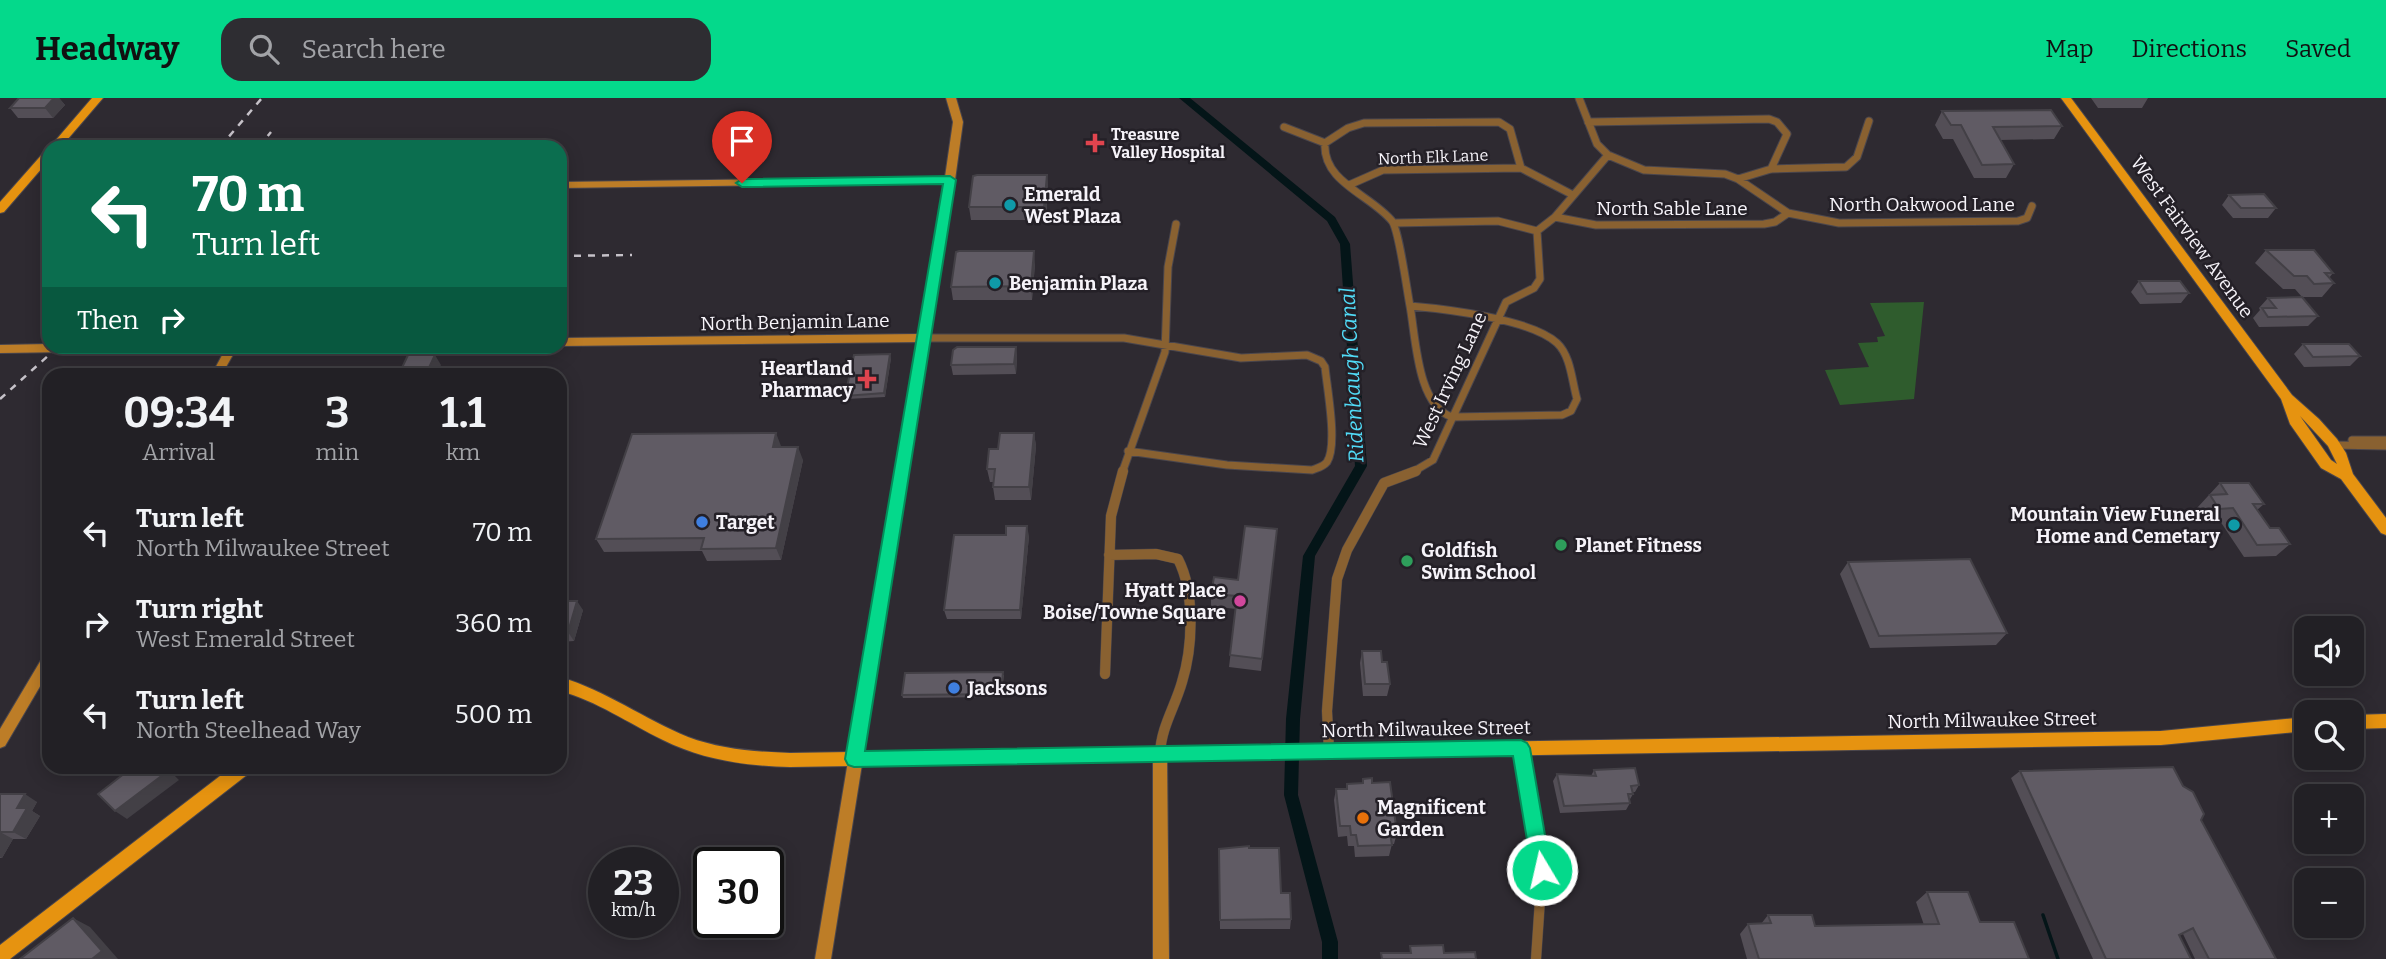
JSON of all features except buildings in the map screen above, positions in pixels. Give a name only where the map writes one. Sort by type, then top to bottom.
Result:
[{"type":"main road","points":[[61,140],[98,98]]},
{"type":"main road","name":"West Fairview Avenue","points":[[2066,98],[2287,398],[2312,419],[2332,445],[2345,464],[2346,475]]},
{"type":"main road","points":[[0,209],[42,161]]},
{"type":"main road","name":"West Fairview Avenue","points":[[2287,398],[2295,421],[2326,464],[2346,475],[2386,529]]},
{"type":"main road","name":"North Milwaukee Street","points":[[567,686],[608,700],[691,745],[726,754],[765,759],[2185,737],[2294,724]]},
{"type":"main road","points":[[2364,722],[2386,721]]},
{"type":"main road","points":[[0,956],[236,774]]},
{"type":"street","points":[[823,959],[950,180],[958,122],[951,98]]},
{"type":"street","points":[[1394,223],[1498,221],[1537,231],[1555,217],[1608,155],[1597,144],[1579,98]]},
{"type":"street","points":[[1588,122],[1769,119],[1783,127],[1787,134],[1771,169]]},
{"type":"street","points":[[1738,178],[1771,169],[1846,167],[1857,157],[1869,121]]},
{"type":"street","points":[[1325,143],[1348,128],[1364,123],[1499,122],[1510,129],[1521,168],[1573,195]]},
{"type":"street","points":[[1284,127],[1325,143]]},
{"type":"street","points":[[1325,143],[1324,156],[1331,170],[1394,223],[1409,306],[1426,393],[1440,412],[1452,417],[1562,415],[1575,406],[1577,399],[1564,354],[1557,343],[1544,335],[1496,320],[1409,306]]},
{"type":"street","name":"North Oakwood Lane","points":[[1608,155],[1644,170],[1710,172],[1738,178],[1788,213],[1839,223],[2018,221],[2027,218],[2032,206]]},
{"type":"street","name":"North Elk Lane","points":[[1349,185],[1383,170],[1521,168]]},
{"type":"street","points":[[567,185],[950,180]]},
{"type":"street","name":"North Sable Lane","points":[[1555,217],[1596,225],[1765,224],[1775,222],[1788,213]]},
{"type":"street","points":[[1105,674],[1111,516],[1128,451],[1166,344],[1168,267],[1176,224]]},
{"type":"street","name":"West Irving Lane","points":[[1329,751],[1327,711],[1334,603],[1337,579],[1347,550],[1384,483],[1419,470],[1433,460],[1506,302],[1534,288],[1540,279],[1537,231]]},
{"type":"street","name":"North Benjamin Lane","points":[[567,342],[1088,336],[1166,344],[1241,358],[1307,355],[1321,360],[1325,367],[1330,446],[1329,460],[1323,467],[1312,470],[1227,466],[1128,451]]},
{"type":"street","points":[[0,349],[42,349]]},
{"type":"street","points":[[2353,446],[2351,440],[2386,440]]},
{"type":"street","points":[[2332,445],[2386,446]]},
{"type":"street","points":[[1109,555],[1165,555],[1178,559],[1187,577],[1185,672],[1160,734],[1161,959]]},
{"type":"street","points":[[0,742],[42,671]]},
{"type":"street","points":[[1521,748],[1542,870],[1536,959]]},
{"type":"green space","points":[[1924,302],[1914,399],[1840,405],[1825,370],[1869,367],[1858,343],[1878,342],[1877,337],[1885,336],[1870,303]]},
{"type":"waterway","name":"Ridenbaugh Canal","points":[[1184,98],[1331,219],[1345,244],[1361,466],[1309,556],[1293,719],[1291,795],[1330,942],[1330,959]]},
{"type":"waterway","points":[[2043,915],[2058,959]]},
{"type":"railway","points":[[226,140],[262,98]]},
{"type":"railway","points":[[265,140],[271,132]]},
{"type":"railway","points":[[567,256],[632,255]]},
{"type":"railway","points":[[0,399],[50,354]]},
{"type":"place","name":"Treasure Valley Hospital","points":[[1095,143]]},
{"type":"place","name":"Emerald West Plaza","points":[[1010,205]]},
{"type":"place","name":"Benjamin Plaza","points":[[995,283]]},
{"type":"place","name":"Heartland Pharmacy","points":[[867,379]]},
{"type":"place","name":"Target","points":[[702,522]]},
{"type":"place","name":"Mountain View Funeral Home and Cemetary","points":[[2234,525]]},
{"type":"place","name":"Planet Fitness","points":[[1561,545]]},
{"type":"place","name":"Goldfish Swim School","points":[[1407,561]]},
{"type":"place","name":"Hyatt Place Boise/Towne Square","points":[[1240,601]]},
{"type":"place","name":"Jacksons","points":[[954,688]]},
{"type":"place","name":"Magnificent Garden","points":[[1363,818]]},
{"type":"route","points":[[742,183],[950,180],[854,759],[1521,748],[1542,870]]}]
